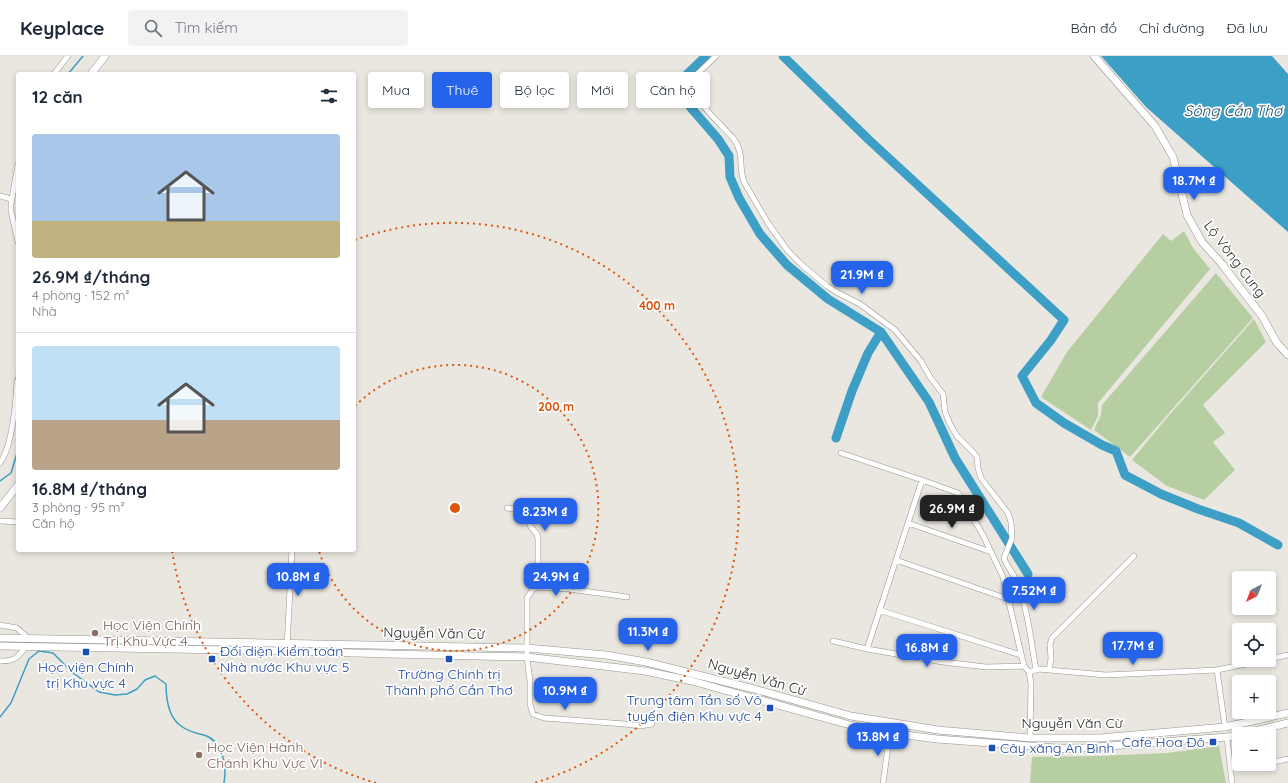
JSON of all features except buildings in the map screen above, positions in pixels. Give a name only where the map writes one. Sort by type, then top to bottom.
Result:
[{"type":"main road","points":[[92,72],[105,56]]},
{"type":"main road","name":"Lộ Vòng Cung","points":[[1094,56],[1155,126],[1173,157],[1187,216],[1202,242],[1221,263],[1262,316],[1277,343],[1288,355]]},
{"type":"main road","points":[[0,508],[16,490]]},
{"type":"main road","name":"Nguyễn Văn Cừ","points":[[0,638],[389,644],[527,648],[606,655],[646,662],[698,674],[851,716],[938,730],[1030,738],[1100,738],[1134,736],[1225,727],[1288,713]]},
{"type":"main road","points":[[114,648],[115,639]]},
{"type":"main road","points":[[230,642],[230,650]]},
{"type":"main road","points":[[389,644],[389,654]]},
{"type":"main road","name":"Nguyễn Văn Cừ","points":[[0,646],[526,657],[645,671],[692,681],[850,725],[890,733],[937,739],[1070,749],[1232,736]]},
{"type":"main road","points":[[850,725],[851,716]]},
{"type":"main road","name":"Nguyễn Văn Cừ","points":[[1271,727],[1288,723]]},
{"type":"main road","points":[[1225,727],[1227,737]]},
{"type":"main road","points":[[937,739],[938,730]]},
{"type":"main road","points":[[1134,736],[1134,745]]},
{"type":"main road","points":[[1030,738],[1030,746]]},
{"type":"street","points":[[56,72],[68,56]]},
{"type":"street","points":[[716,56],[693,78],[694,89],[703,106],[734,139],[738,146],[740,153],[741,175],[765,217],[788,251],[816,278],[838,293],[860,304],[896,330],[921,361],[930,377],[943,394],[945,399],[945,412],[955,432],[976,457],[981,478],[1008,513],[1011,522],[1012,541],[1004,555],[1005,560],[1018,584],[1027,615],[1036,670]]},
{"type":"street","points":[[16,174],[11,200],[11,211],[16,232]]},
{"type":"street","points":[[0,196],[11,200]]},
{"type":"street","points":[[0,463],[16,423],[16,409]]},
{"type":"street","points":[[841,453],[958,493],[991,552],[1003,577],[1024,666],[1029,672],[1032,683],[1030,738]]},
{"type":"street","points":[[867,648],[922,480]]},
{"type":"street","points":[[507,508],[521,510],[524,512],[531,527],[537,534],[538,587]]},
{"type":"street","points":[[0,521],[16,522]]},
{"type":"street","points":[[908,523],[991,552]]},
{"type":"street","points":[[287,651],[292,552]]},
{"type":"street","points":[[1049,670],[1051,659],[1050,644],[1052,638],[1134,556]]},
{"type":"street","points":[[896,560],[1008,599]]},
{"type":"street","points":[[627,598],[569,589],[538,587],[533,589],[527,598],[526,657],[530,680],[530,704],[533,714],[544,718],[640,726],[652,724]]},
{"type":"street","points":[[879,610],[1021,655]]},
{"type":"street","points":[[0,625],[17,628],[28,638]]},
{"type":"street","points":[[833,641],[943,662],[986,667],[1024,666]]},
{"type":"street","points":[[0,662],[12,661],[17,658],[26,647]]},
{"type":"street","points":[[1276,658],[1288,655]]},
{"type":"street","points":[[645,671],[646,662]]},
{"type":"street","points":[[1029,672],[1036,670],[1049,670],[1106,675],[1217,670],[1232,667]]},
{"type":"street","points":[[1217,670],[1225,727]]},
{"type":"street","points":[[883,783],[890,733]]},
{"type":"street","points":[[1227,737],[1232,783]]},
{"type":"street","points":[[1276,762],[1288,759]]},
{"type":"green space","points":[[1184,231],[1193,248],[1210,269],[1098,403],[1098,416],[1091,430],[1041,397],[1067,352],[1163,234],[1171,241]]},
{"type":"green space","points":[[1216,273],[1253,318],[1130,457],[1094,430],[1101,415],[1102,405]]},
{"type":"green space","points":[[1254,319],[1266,342],[1203,405],[1225,433],[1213,442],[1235,470],[1204,500],[1167,486],[1132,460],[1165,420]]},
{"type":"green space","points":[[1219,746],[1226,783],[1030,783],[1032,757],[1167,753]]},
{"type":"water","name":"Sông Cần Thơ","points":[[1101,56],[1272,56],[1288,74],[1288,232],[1146,107]]},
{"type":"waterway","points":[[70,72],[83,56]]},
{"type":"waterway","points":[[706,56],[680,81],[680,93],[718,139],[729,156],[730,177],[739,198],[760,234],[787,265],[828,299],[881,332],[929,402],[955,458],[1028,574]]},
{"type":"waterway","points":[[783,56],[868,139],[1064,320],[1051,340],[1022,376],[1036,403],[1064,423],[1102,445],[1116,451],[1125,475],[1161,494],[1239,523],[1278,545]]},
{"type":"waterway","points":[[836,438],[852,391],[868,353],[881,332]]},
{"type":"waterway","points":[[0,481],[11,473],[16,457]]},
{"type":"waterway","points":[[0,717],[11,703],[29,659],[39,651],[53,653],[72,672],[99,692],[115,695],[127,694],[137,689],[145,680],[155,676],[166,684],[169,707],[173,718],[187,730],[204,735],[216,743],[224,762],[224,783]]},
{"type":"place","name":"Học Viện Chính Trị Khu Vực 4","points":[[95,633]]},
{"type":"place","name":"Học viện Chính trị Khu vực 4","points":[[86,652]]},
{"type":"place","name":"Đối diện Kiểm toán Nhà nước Khu vực 5","points":[[212,659]]},
{"type":"place","name":"Trường Chính trị Thành phố Cần Thơ","points":[[449,659]]},
{"type":"place","name":"Trung tâm Tần số Vô tuyến điện Khu vực 4","points":[[770,708]]},
{"type":"place","name":"Cafe Hoa Đô","points":[[1213,742]]},
{"type":"place","name":"Cây xăng An Bình","points":[[992,748]]},
{"type":"place","name":"Học Viện Hành Chánh Khu Vực VI","points":[[199,755]]}]
